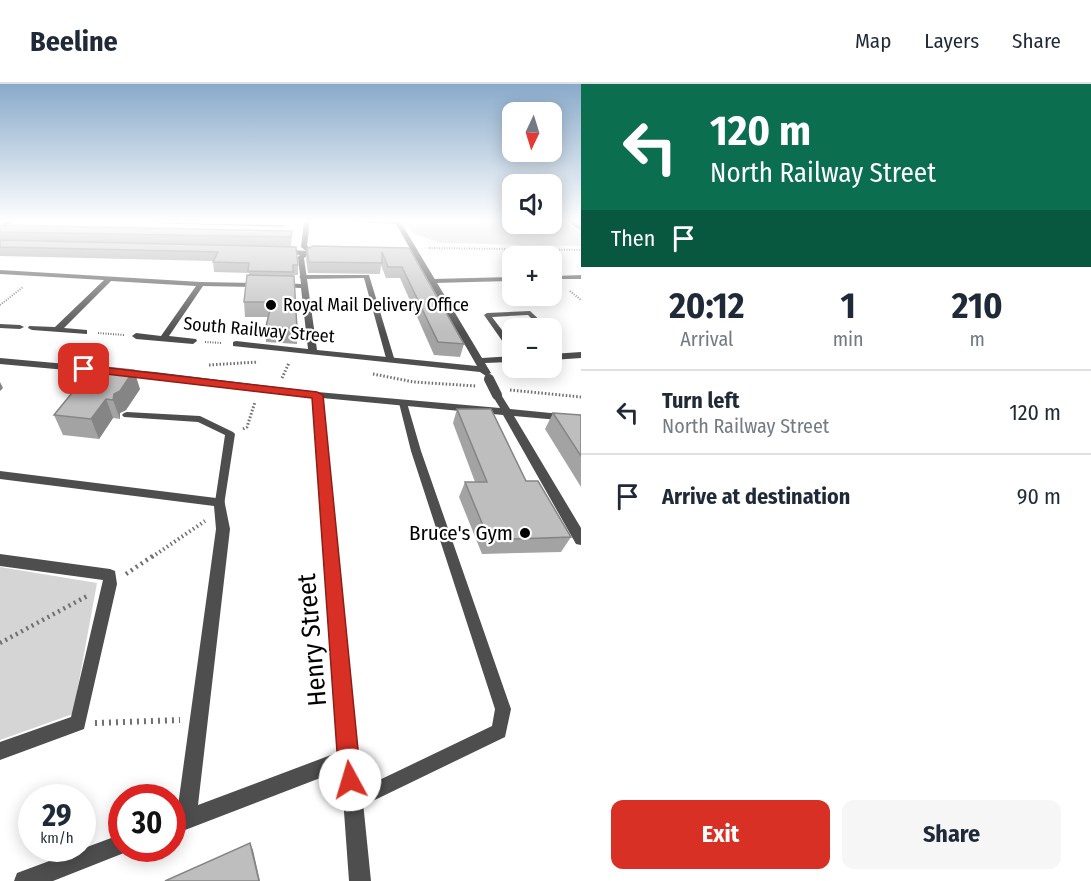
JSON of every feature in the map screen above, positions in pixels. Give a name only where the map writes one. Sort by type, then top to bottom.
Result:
[{"type":"street","points":[[301,258],[313,351]]},
{"type":"street","points":[[420,258],[581,540]]},
{"type":"street","points":[[0,272],[201,284],[303,286]]},
{"type":"street","points":[[562,278],[581,277]]},
{"type":"street","points":[[57,330],[109,279]]},
{"type":"street","points":[[163,339],[201,284]]},
{"type":"street","points":[[0,326],[20,327]]},
{"type":"street","points":[[32,328],[84,332]]},
{"type":"street","name":"South Railway Street","points":[[136,336],[193,341]]},
{"type":"street","name":"South Railway Street","points":[[236,344],[481,365],[502,361]]},
{"type":"street","points":[[562,356],[581,355]]},
{"type":"street","points":[[0,361],[155,375],[317,395],[581,419]]},
{"type":"street","name":"Henry Street","points":[[317,395],[360,881]]},
{"type":"street","points":[[0,475],[220,502],[223,529],[199,719],[186,786]]},
{"type":"street","points":[[0,560],[110,575],[110,584],[78,723],[0,751]]},
{"type":"street","points":[[186,819],[348,758]]},
{"type":"street","points":[[25,881],[108,849]]},
{"type":"lane","points":[[302,277],[367,276],[390,358]]},
{"type":"lane","points":[[433,281],[502,279]]},
{"type":"lane","points":[[502,335],[487,315],[530,313],[535,318]]},
{"type":"lane","points":[[352,802],[499,731],[503,709],[416,452],[403,403]]},
{"type":"lane","points":[[127,415],[200,419],[230,434],[220,502]]},
{"type":"path","points":[[0,305],[40,274]]},
{"type":"path","points":[[84,332],[136,336]]},
{"type":"path","name":"South Railway Street","points":[[193,341],[236,344]]},
{"type":"path","points":[[279,361],[290,360],[279,385]]},
{"type":"path","points":[[198,366],[267,362]]},
{"type":"path","points":[[414,381],[415,390]]},
{"type":"path","points":[[230,434],[247,427],[257,398]]},
{"type":"path","points":[[78,723],[199,719]]},
{"type":"shaded area","points":[[0,567],[97,583],[73,714],[0,740]]},
{"type":"building","points":[[215,258],[297,258],[298,265],[293,265],[293,272],[248,271],[249,263],[213,262]]},
{"type":"building","points":[[308,258],[382,258],[382,263],[309,262]]},
{"type":"building","points":[[384,258],[415,258],[464,344],[438,342],[402,267],[388,267]]},
{"type":"building","points":[[247,275],[294,276],[297,329],[266,326],[272,302],[244,302]]},
{"type":"building","points":[[94,366],[134,370],[120,391],[114,394],[113,400],[106,399],[91,419],[54,415]]},
{"type":"building","points":[[457,409],[491,409],[526,481],[538,481],[571,537],[489,540],[465,482],[487,482]]},
{"type":"building","points":[[553,413],[581,415],[581,456]]},
{"type":"building","points":[[250,843],[259,881],[165,881]]},
{"type":"place","name":"Royal Mail Delivery Office","points":[[271,305]]},
{"type":"place","name":"Bruce's Gym","points":[[525,533]]},
{"type":"route","points":[[84,369],[155,375],[317,395],[350,780]]}]
